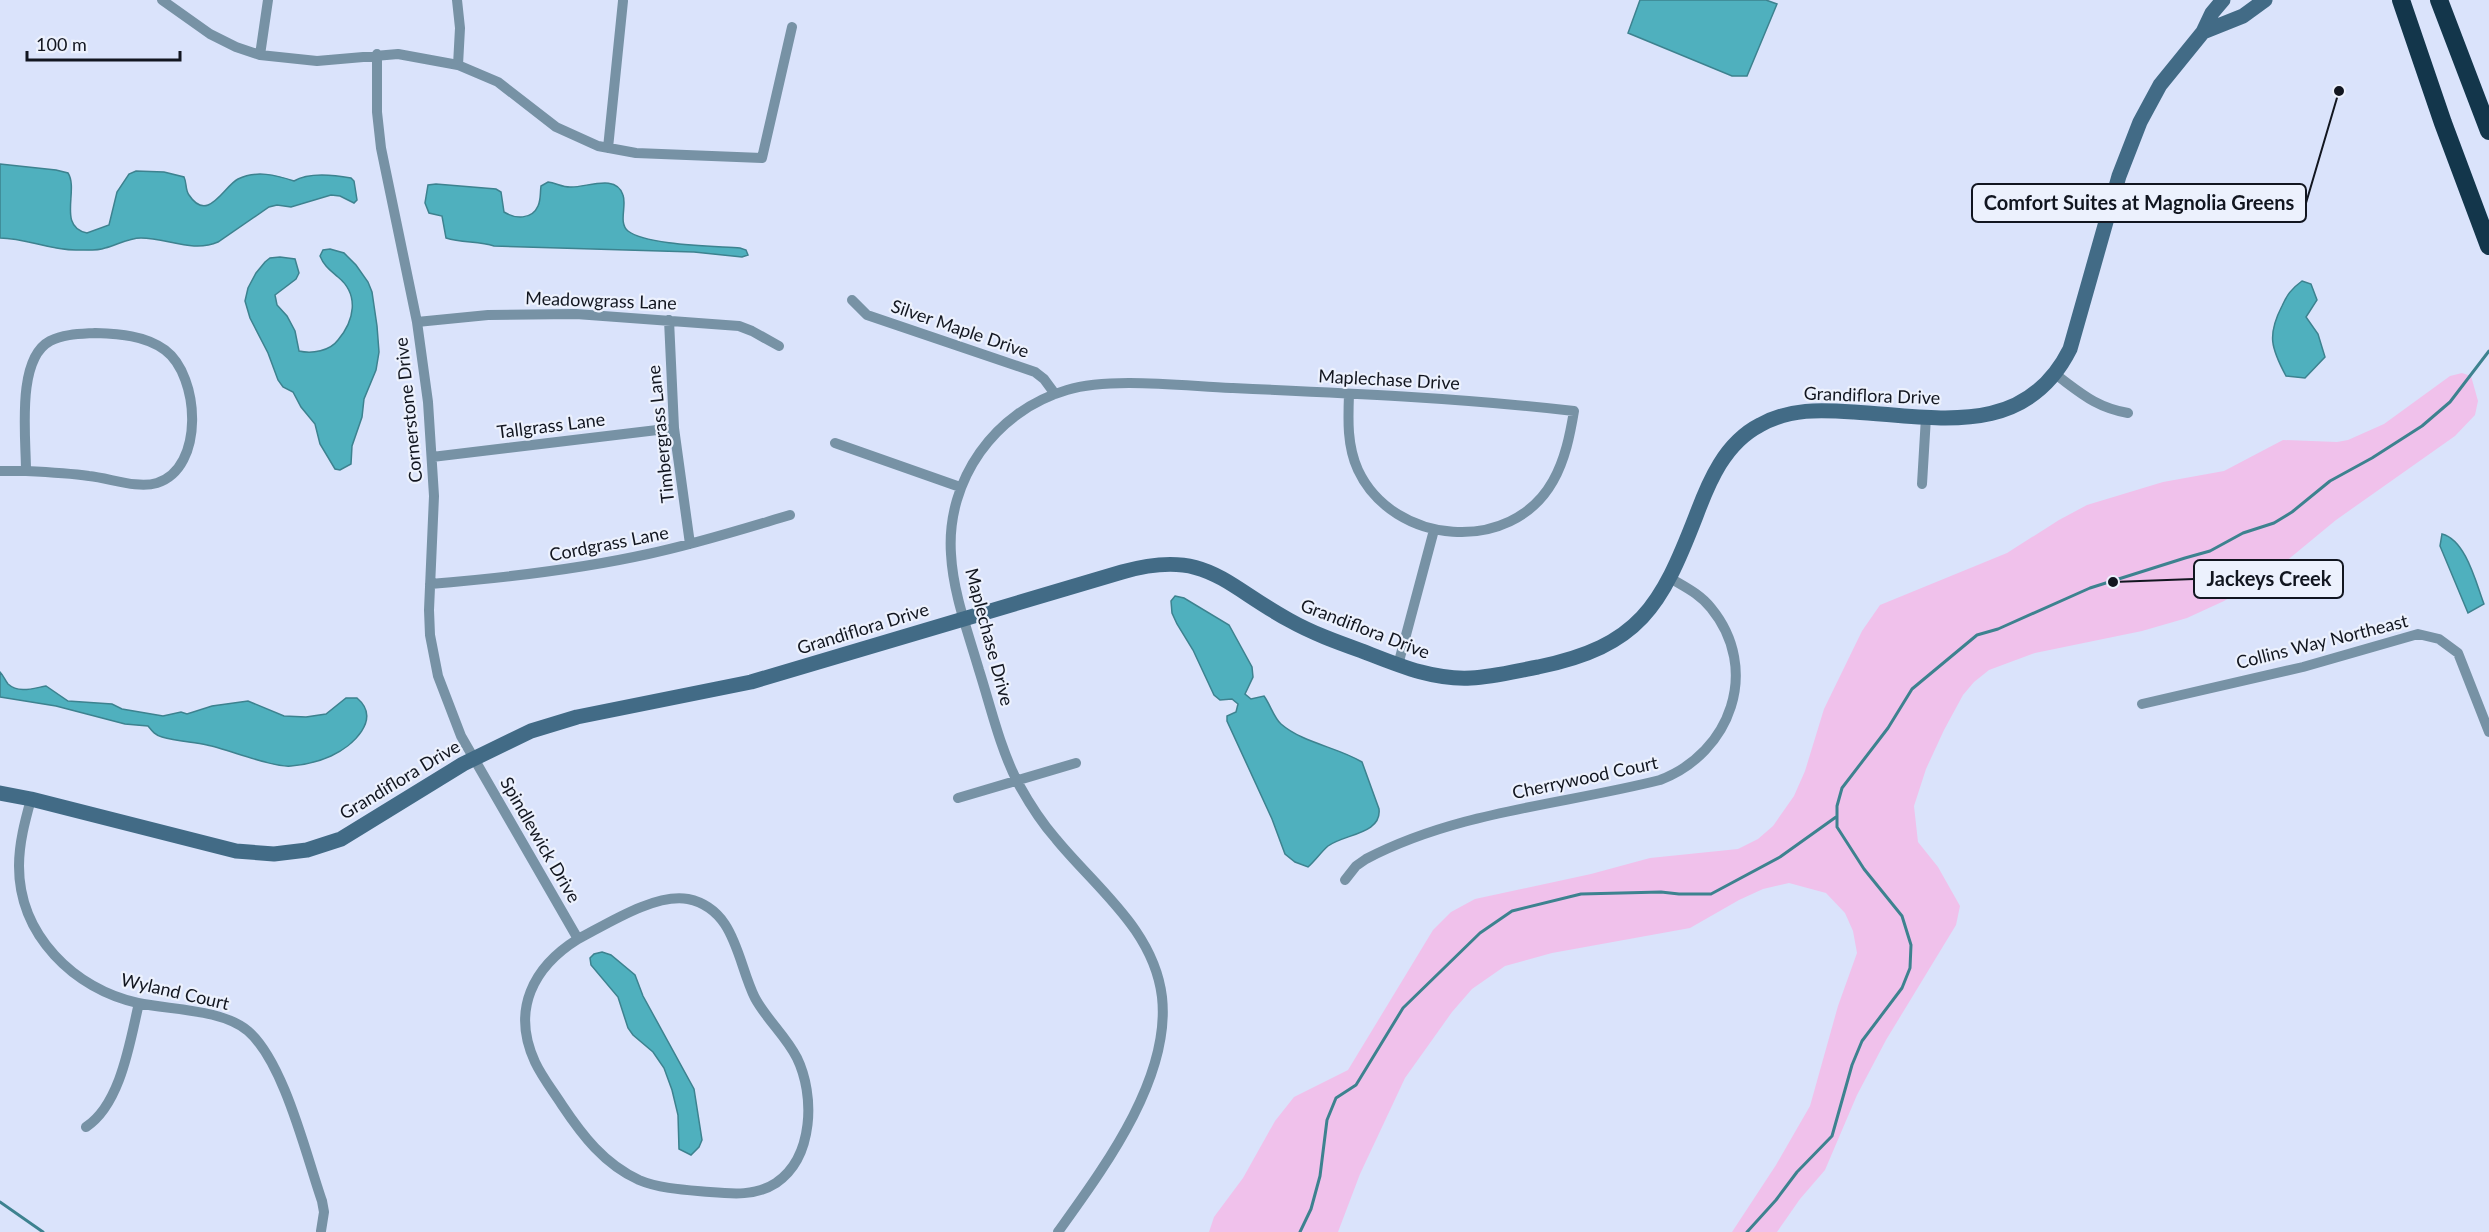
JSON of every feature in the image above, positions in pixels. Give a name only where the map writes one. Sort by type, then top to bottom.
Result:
[{"type":"highway","points":[[2401,0],[2443,123],[2489,246]]},
{"type":"highway","points":[[2438,0],[2489,130]]},
{"type":"street","points":[[162,0],[210,34],[236,47],[260,55],[316,61],[377,54],[409,54],[458,65],[505,86],[565,132],[589,143],[636,153],[762,158],[792,27]]},
{"type":"street","points":[[260,55],[268,0]]},
{"type":"street","points":[[457,0],[460,28],[458,65]]},
{"type":"street","name":"Grandiflora Drive","points":[[0,794],[31,799],[216,847],[254,854],[307,850],[341,839],[473,758],[512,738],[557,722],[751,682],[1138,567],[1163,564],[1184,565],[1219,575],[1302,627],[1398,665],[1436,676],[1474,678],[1568,660],[1603,648],[1618,639],[1646,614],[1670,578],[1714,472],[1735,444],[1756,426],[1781,416],[1811,410],[1964,418],[2000,412],[2029,398],[2055,374],[2070,349],[2119,176],[2140,122],[2164,78],[2203,32],[2223,0]]},
{"type":"street","name":"Grandiflora Drive","points":[[2203,32],[2242,16],[2265,0]]},
{"type":"street","points":[[608,148],[623,1]]},
{"type":"street","name":"Cornerstone Drive","points":[[377,54],[377,112],[381,148],[424,363],[432,457],[433,529],[430,635],[438,676],[451,715],[473,758]]},
{"type":"street","name":"Silver Maple Drive","points":[[852,300],[867,315],[1035,372],[1044,379],[1055,394]]},
{"type":"street","name":"Meadowgrass Lane","points":[[417,322],[488,315],[546,314],[669,320],[739,326],[758,333],[778,346]]},
{"type":"street","name":"Timbergrass Lane","points":[[669,320],[674,428],[690,544]]},
{"type":"street","points":[[0,471],[88,476],[148,484],[158,483],[173,474],[186,458],[191,424],[187,383],[177,363],[165,350],[156,345],[123,335],[82,334],[50,341],[36,353],[28,371],[26,471]]},
{"type":"street","points":[[2055,374],[2086,399],[2104,407],[2128,413]]},
{"type":"street","name":"Maplechase Drive","points":[[1058,1232],[1109,1159],[1137,1107],[1149,1079],[1160,1041],[1162,992],[1152,957],[1137,931],[1055,838],[1034,810],[1017,780],[998,729],[956,586],[951,552],[952,518],[960,487],[978,454],[1003,426],[1032,404],[1055,394],[1098,384],[1418,397],[1574,411],[1560,466],[1553,482],[1534,504],[1509,522],[1490,529],[1467,532],[1434,530]]},
{"type":"street","points":[[1349,394],[1349,437],[1352,454],[1365,483],[1395,513],[1413,523],[1434,530],[1398,665]]},
{"type":"street","points":[[1922,484],[1926,417]]},
{"type":"street","name":"Tallgrass Lane","points":[[432,457],[674,428]]},
{"type":"street","points":[[835,443],[960,487]]},
{"type":"street","name":"Cordgrass Lane","points":[[430,584],[544,573],[613,561],[690,544],[790,516]]},
{"type":"street","name":"Cherrywood Court","points":[[1345,880],[1356,866],[1366,859],[1433,830],[1481,816],[1660,780],[1681,771],[1704,754],[1719,734],[1730,710],[1734,695],[1735,661],[1727,633],[1712,609],[1691,590],[1670,578]]},
{"type":"street","name":"Collins Way Northeast","points":[[2142,704],[2303,667],[2418,634],[2439,639],[2458,653],[2489,732]]},
{"type":"street","name":"Spindlewick Drive","points":[[473,758],[578,939]]},
{"type":"street","points":[[958,798],[1076,763]]},
{"type":"street","name":"Wyland Court","points":[[31,799],[24,828],[19,867],[22,891],[35,928],[50,950],[82,980],[106,993],[139,1003],[226,1019],[244,1028],[265,1050],[278,1074],[322,1201],[324,1212],[321,1232]]},
{"type":"street","points":[[677,898],[687,899],[708,907],[725,922],[734,939],[742,968],[752,991],[762,1010],[797,1057],[807,1086],[808,1112],[804,1139],[795,1161],[783,1177],[764,1188],[739,1194],[651,1184],[619,1168],[579,1131],[535,1062],[526,1025],[529,994],[535,981],[553,957],[578,939],[648,905],[677,898]]},
{"type":"street","points":[[86,1127],[95,1121],[109,1102],[125,1059],[139,1003]]},
{"type":"shaded area","points":[[2462,373],[2471,376],[2478,401],[2475,415],[2455,436],[2336,520],[2285,562],[2224,601],[2187,618],[2142,631],[2035,653],[1989,670],[1963,695],[1926,769],[1914,806],[1918,842],[1938,867],[1960,906],[1956,925],[1886,1040],[1857,1095],[1825,1170],[1800,1199],[1777,1232],[1732,1232],[1776,1165],[1810,1106],[1838,1006],[1857,953],[1853,931],[1845,913],[1826,893],[1789,883],[1763,889],[1690,928],[1552,953],[1505,966],[1472,989],[1452,1012],[1405,1078],[1360,1174],[1338,1232],[1209,1232],[1214,1217],[1243,1178],[1275,1121],[1294,1097],[1348,1070],[1433,930],[1451,912],[1475,899],[1591,874],[1650,858],[1738,849],[1758,839],[1773,826],[1794,796],[1805,771],[1824,709],[1862,631],[1880,605],[2007,553],[2087,505],[2163,482],[2224,471],[2283,440],[2337,442],[2348,440],[2384,424],[2450,376]]},
{"type":"water","points":[[1640,0],[1766,0],[1777,4],[1747,76],[1732,76],[1628,33]]},
{"type":"water","points":[[0,164],[68,173],[71,180],[70,207],[73,223],[78,229],[87,233],[109,225],[117,192],[129,174],[136,171],[164,172],[184,177],[189,195],[196,203],[203,206],[209,205],[238,179],[259,174],[294,181],[314,175],[351,178],[354,181],[357,200],[354,203],[340,196],[331,195],[291,207],[277,205],[269,207],[218,242],[209,245],[190,246],[141,238],[99,250],[68,250],[0,238]]},
{"type":"water","points":[[548,182],[570,187],[607,183],[619,188],[623,195],[625,228],[637,236],[681,244],[740,248],[746,250],[748,255],[742,257],[694,252],[494,246],[458,241],[446,238],[442,216],[429,213],[425,203],[428,185],[496,189],[501,192],[504,212],[523,217],[535,211],[540,201],[541,186]]},
{"type":"water","points":[[330,249],[344,253],[368,282],[372,292],[379,352],[376,370],[364,399],[362,417],[352,446],[351,464],[340,470],[335,469],[320,444],[315,424],[301,407],[293,392],[283,387],[278,380],[268,353],[250,318],[245,301],[248,288],[265,262],[270,258],[280,257],[295,259],[299,273],[296,279],[275,295],[277,305],[287,316],[295,331],[299,351],[315,352],[335,344],[348,325],[352,300],[345,284],[323,263],[320,256],[323,250]]},
{"type":"water","points":[[2302,281],[2311,284],[2317,300],[2306,317],[2318,334],[2325,357],[2305,378],[2286,376],[2274,349],[2273,341],[2277,316],[2288,295]]},
{"type":"water","points":[[2442,534],[2450,538],[2464,553],[2484,604],[2468,613],[2440,546]]},
{"type":"water","points":[[1175,596],[1184,598],[1229,625],[1252,667],[1253,677],[1245,694],[1251,699],[1264,696],[1281,724],[1299,736],[1362,762],[1379,809],[1375,824],[1328,846],[1308,867],[1295,862],[1285,854],[1272,819],[1227,721],[1227,716],[1236,712],[1238,704],[1232,699],[1220,700],[1214,695],[1193,650],[1172,613],[1171,601]]},
{"type":"water","points":[[0,672],[8,684],[17,689],[27,690],[46,686],[68,701],[112,704],[122,709],[163,716],[181,712],[187,714],[212,706],[248,701],[284,716],[306,717],[326,714],[346,698],[357,698],[364,706],[367,715],[366,723],[348,746],[331,756],[306,764],[283,766],[207,745],[162,737],[148,726],[125,724],[56,706],[0,697]]},
{"type":"water","points":[[602,952],[611,955],[635,975],[643,996],[694,1089],[702,1140],[691,1155],[679,1149],[678,1115],[664,1068],[653,1052],[628,1028],[618,997],[591,965],[590,958]]},
{"type":"waterway","points":[[1747,1232],[1797,1172],[1832,1136],[1852,1065],[1862,1041],[1902,988],[1910,968],[1911,945],[1902,916],[1864,869],[1837,827],[1837,806],[1842,788],[1888,728],[1912,689],[1977,635],[1998,629],[2090,588],[2210,551],[2243,533],[2274,523],[2292,512],[2330,481],[2372,458],[2422,426],[2450,402],[2489,351]]},
{"type":"waterway","points":[[1300,1232],[1311,1209],[1320,1176],[1327,1120],[1336,1098],[1356,1085],[1403,1008],[1480,933],[1512,911],[1581,894],[1661,892],[1711,894],[1780,857],[1836,817]]},
{"type":"waterway","points":[[0,1202],[43,1232]]},
{"type":"place","name":"Comfort Suites at Magnolia Greens","points":[[2339,91]]},
{"type":"place","name":"Jackeys Creek","points":[[2113,582]]}]
